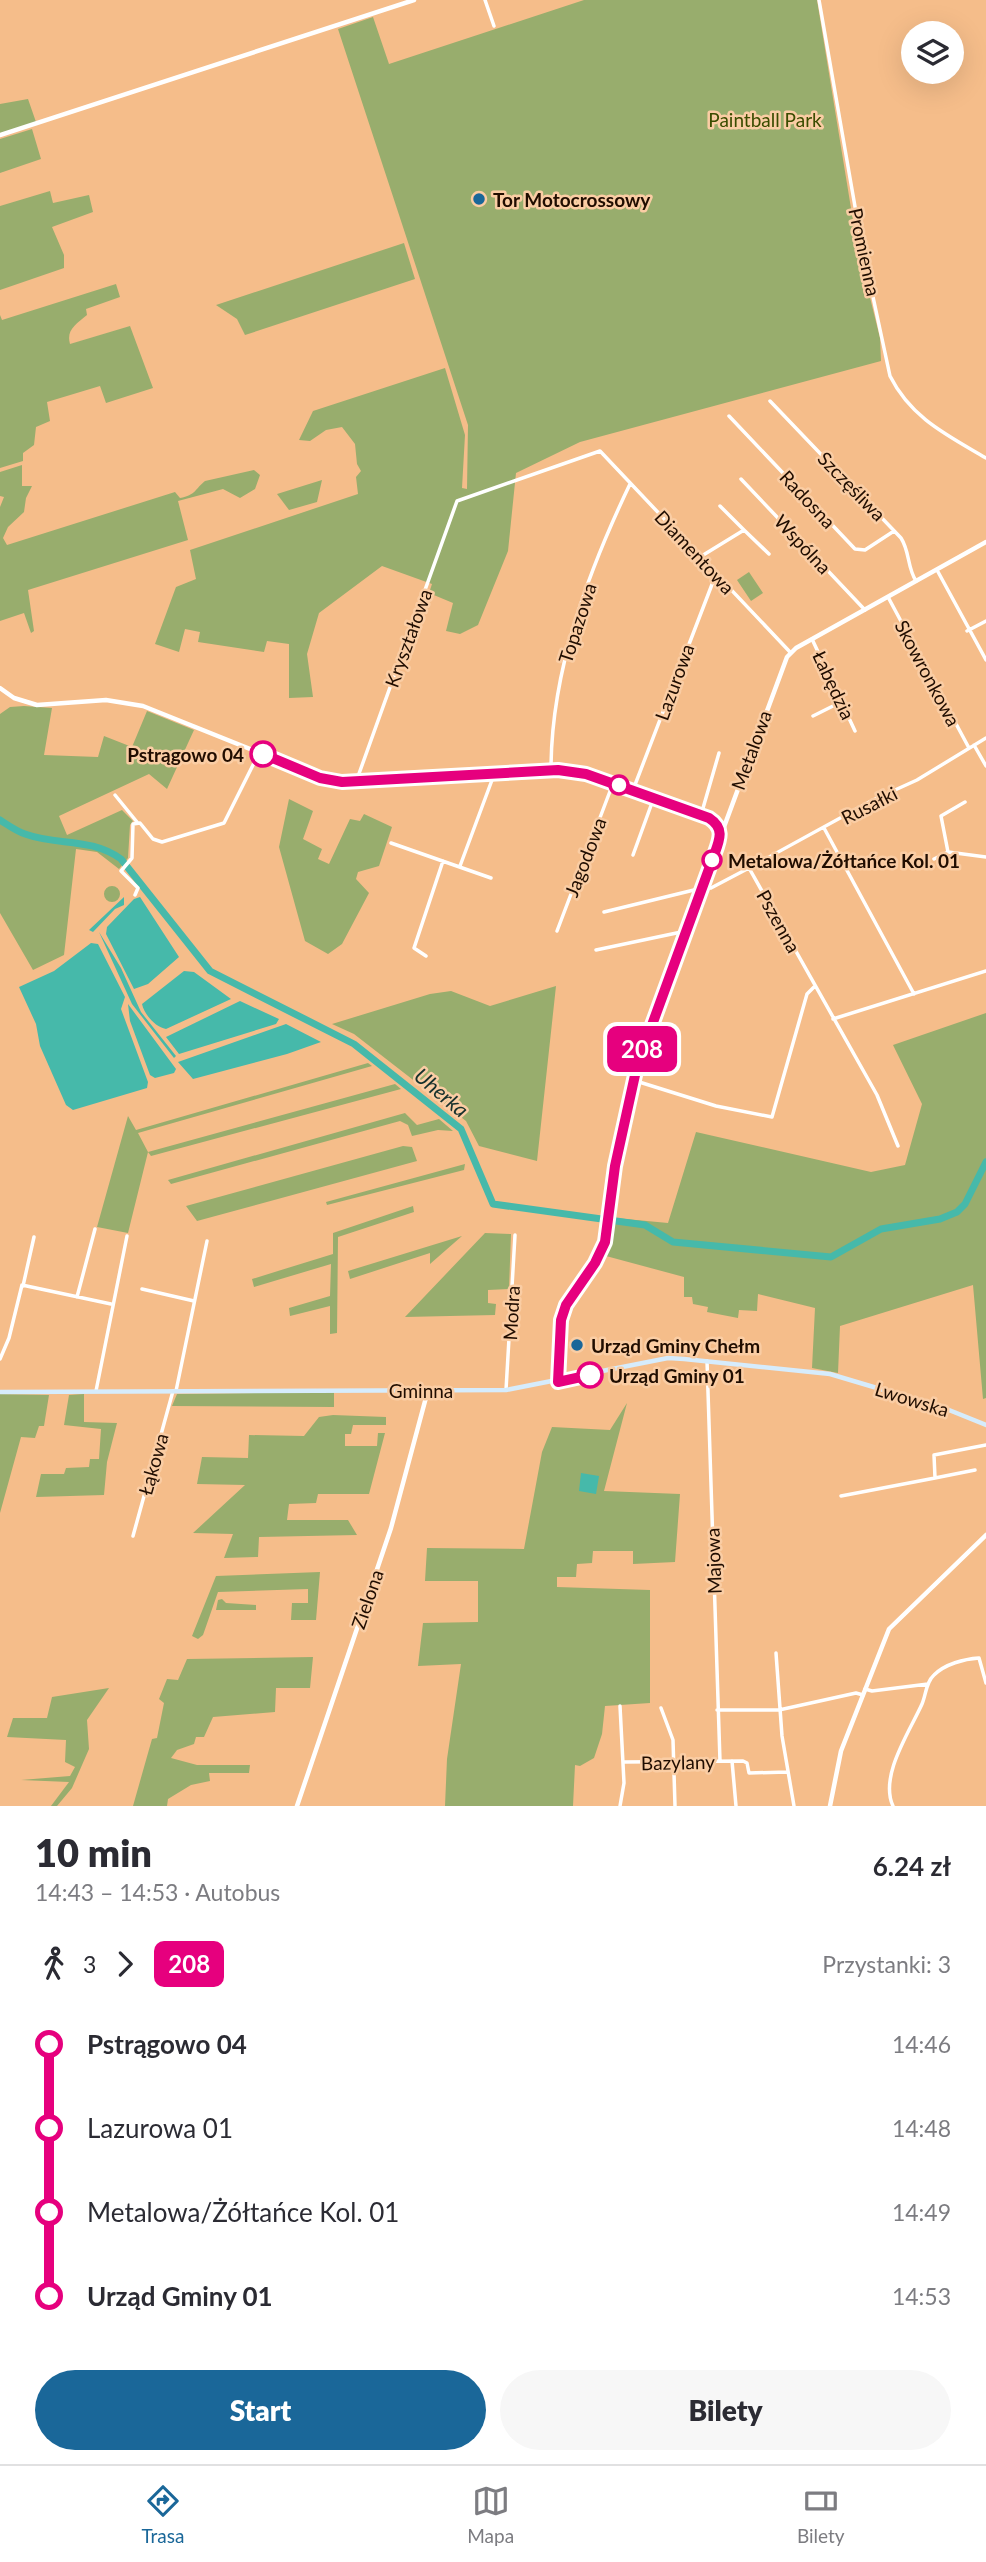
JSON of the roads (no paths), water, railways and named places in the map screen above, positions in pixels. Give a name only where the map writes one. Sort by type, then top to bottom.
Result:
[{"type":"main road","name":"Gminna","points":[[0,1392],[506,1390],[558,1382],[667,1358],[838,1376]]},
{"type":"main road","name":"Lwowska","points":[[838,1376],[944,1408],[986,1425]]},
{"type":"street","points":[[0,135],[414,0]]},
{"type":"street","points":[[485,0],[494,26]]},
{"type":"street","name":"Promienna","points":[[819,0],[861,241],[890,376],[900,396],[918,416],[986,458]]},
{"type":"street","name":"Szczęśliwa","points":[[770,401],[905,544],[909,570],[916,582]]},
{"type":"street","name":"Radosna","points":[[729,416],[855,549],[864,550],[894,531]]},
{"type":"street","name":"Diamentowa","points":[[464,497],[600,451],[790,652]]},
{"type":"street","name":"Wspólna","points":[[741,479],[865,610]]},
{"type":"street","name":"Topazowa","points":[[551,770],[552,736],[562,668],[590,584],[630,483]]},
{"type":"street","name":"Kryształowa","points":[[356,782],[457,500],[464,497]]},
{"type":"street","points":[[720,506],[769,554]]},
{"type":"street","points":[[700,557],[744,530]]},
{"type":"street","points":[[790,652],[986,542]]},
{"type":"street","points":[[937,569],[986,660]]},
{"type":"street","name":"Lazurowa","points":[[633,790],[716,574]]},
{"type":"street","name":"Skowronkowa","points":[[888,597],[986,766]]},
{"type":"street","points":[[969,631],[986,621]]},
{"type":"street","name":"Łabędzia","points":[[812,639],[855,731]]},
{"type":"street","name":"Metalowa","points":[[558,1382],[563,1313],[601,1253],[610,1225],[615,1166],[634,1081],[650,1026],[721,835],[717,822],[728,813],[790,652]]},
{"type":"street","points":[[0,688],[14,698],[37,705],[106,700],[143,706],[320,778],[356,782],[551,770],[586,774],[717,822],[728,813]]},
{"type":"street","points":[[813,716],[843,701]]},
{"type":"street","name":"Rusałki","points":[[749,868],[873,800],[917,780],[986,738]]},
{"type":"street","points":[[701,815],[719,752]]},
{"type":"street","points":[[115,795],[153,839],[162,842],[224,823],[260,753]]},
{"type":"street","points":[[460,866],[495,772]]},
{"type":"street","name":"Jagodowa","points":[[557,931],[613,783]]},
{"type":"street","points":[[633,855],[654,798]]},
{"type":"street","points":[[948,852],[941,816],[965,802]]},
{"type":"street","points":[[135,895],[138,888],[121,871],[132,858],[133,824],[137,822]]},
{"type":"street","points":[[824,828],[914,994]]},
{"type":"street","points":[[391,843],[491,878]]},
{"type":"street","points":[[934,859],[948,852],[986,857]]},
{"type":"street","points":[[426,956],[414,948],[443,861]]},
{"type":"street","name":"Pszenna","points":[[604,912],[711,888],[749,868],[877,1095],[898,1146]]},
{"type":"street","points":[[596,950],[686,931]]},
{"type":"street","points":[[833,1019],[986,971]]},
{"type":"street","points":[[634,1081],[716,1105],[772,1117],[807,994],[815,986]]},
{"type":"street","points":[[77,1297],[95,1228]]},
{"type":"street","name":"Modra","points":[[506,1390],[515,1235]]},
{"type":"street","points":[[96,1391],[111,1304],[127,1236]]},
{"type":"street","points":[[0,1360],[23,1286],[34,1237]]},
{"type":"street","name":"Łąkowa","points":[[133,1536],[175,1391],[207,1241]]},
{"type":"street","points":[[23,1286],[111,1304]]},
{"type":"street","points":[[142,1289],[194,1301]]},
{"type":"street","name":"Majowa","points":[[707,1361],[716,1710],[720,1761]]},
{"type":"street","name":"Zielona","points":[[297,1806],[391,1528],[428,1390]]},
{"type":"street","points":[[935,1478],[934,1455],[986,1445]]},
{"type":"street","points":[[841,1496],[975,1470]]},
{"type":"street","points":[[830,1806],[838,1761],[892,1625],[986,1535]]},
{"type":"street","points":[[776,1653],[779,1710],[794,1806]]},
{"type":"street","points":[[893,1806],[890,1795],[898,1751],[921,1706],[930,1677],[943,1668],[979,1658],[986,1683]]},
{"type":"street","points":[[716,1710],[779,1710],[856,1693],[928,1684]]},
{"type":"street","points":[[620,1706],[624,1762],[620,1806]]},
{"type":"street","points":[[661,1708],[673,1740],[675,1806]]},
{"type":"street","points":[[736,1806],[733,1761],[746,1762],[748,1773],[787,1772]]},
{"type":"street","name":"Bazylany","points":[[624,1762],[733,1761]]},
{"type":"water","points":[[124,897],[124,905],[115,909],[93,932],[89,930]]},
{"type":"water","points":[[140,897],[179,957],[148,984],[134,989],[106,934],[107,927],[134,899]]},
{"type":"water","points":[[99,932],[121,968],[141,1012],[176,1056],[174,1058],[132,1004]]},
{"type":"water","points":[[91,943],[98,944],[125,997],[121,1009],[148,1082],[147,1088],[73,1110],[66,1105],[40,1046],[36,1024],[19,987],[54,971]]},
{"type":"water","points":[[184,971],[194,972],[231,999],[166,1029],[162,1028],[151,1020],[142,1004]]},
{"type":"water","points":[[240,1001],[279,1019],[276,1024],[179,1054],[166,1037]]},
{"type":"water","points":[[128,1004],[176,1069],[174,1073],[155,1078],[150,1075],[130,1021]]},
{"type":"water","points":[[286,1024],[321,1042],[193,1079],[178,1062]]},
{"type":"water","points":[[581,1473],[599,1476],[596,1494],[579,1491]]},
{"type":"waterway","name":"Uherka","points":[[0,820],[15,830],[37,838],[86,845],[121,859],[210,971],[354,1044],[461,1129],[493,1204],[645,1225],[673,1242],[831,1257],[881,1229],[940,1219],[957,1212],[965,1204],[986,1162]]},
{"type":"place","name":"Tor Motocrossowy","points":[[479,199]]},
{"type":"place","name":"Pstrągowo 04","points":[[263,754]]},
{"type":"place","name":"Metalowa/Żółtańce Kol. 01","points":[[712,860]]},
{"type":"place","name":"Urząd Gminy Chełm","points":[[577,1345]]},
{"type":"place","name":"Urząd Gminy 01","points":[[590,1375]]},
{"type":"park label","name":"Paintball Park","points":[[765,119]]}]
